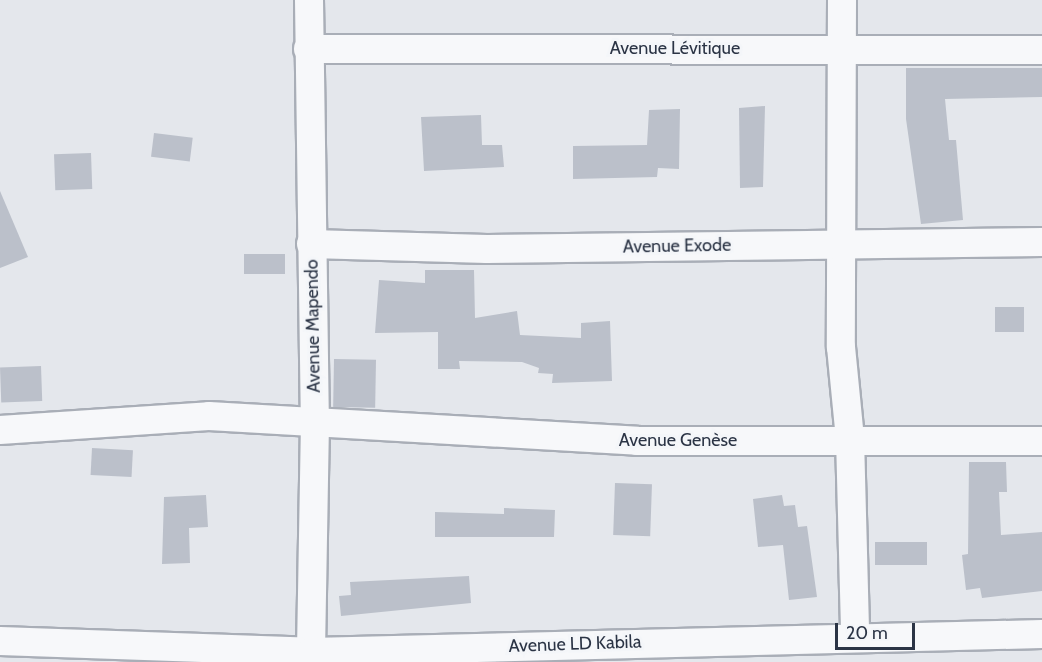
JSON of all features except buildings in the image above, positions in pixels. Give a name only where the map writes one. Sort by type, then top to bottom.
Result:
[{"type":"street","name":"Avenue Mapendo","points":[[309,0],[315,422],[311,652]]},
{"type":"street","points":[[842,0],[840,244],[850,438],[855,635]]},
{"type":"street","name":"Avenue Lévitique","points":[[308,49],[1042,50]]},
{"type":"street","name":"Avenue Exode","points":[[311,244],[488,249],[1042,242]]},
{"type":"street","name":"Avenue Genèse","points":[[0,430],[209,417],[637,441],[850,438],[1042,441]]},
{"type":"street","name":"Avenue LD Kabila","points":[[0,641],[311,652],[855,635],[1042,634]]}]
